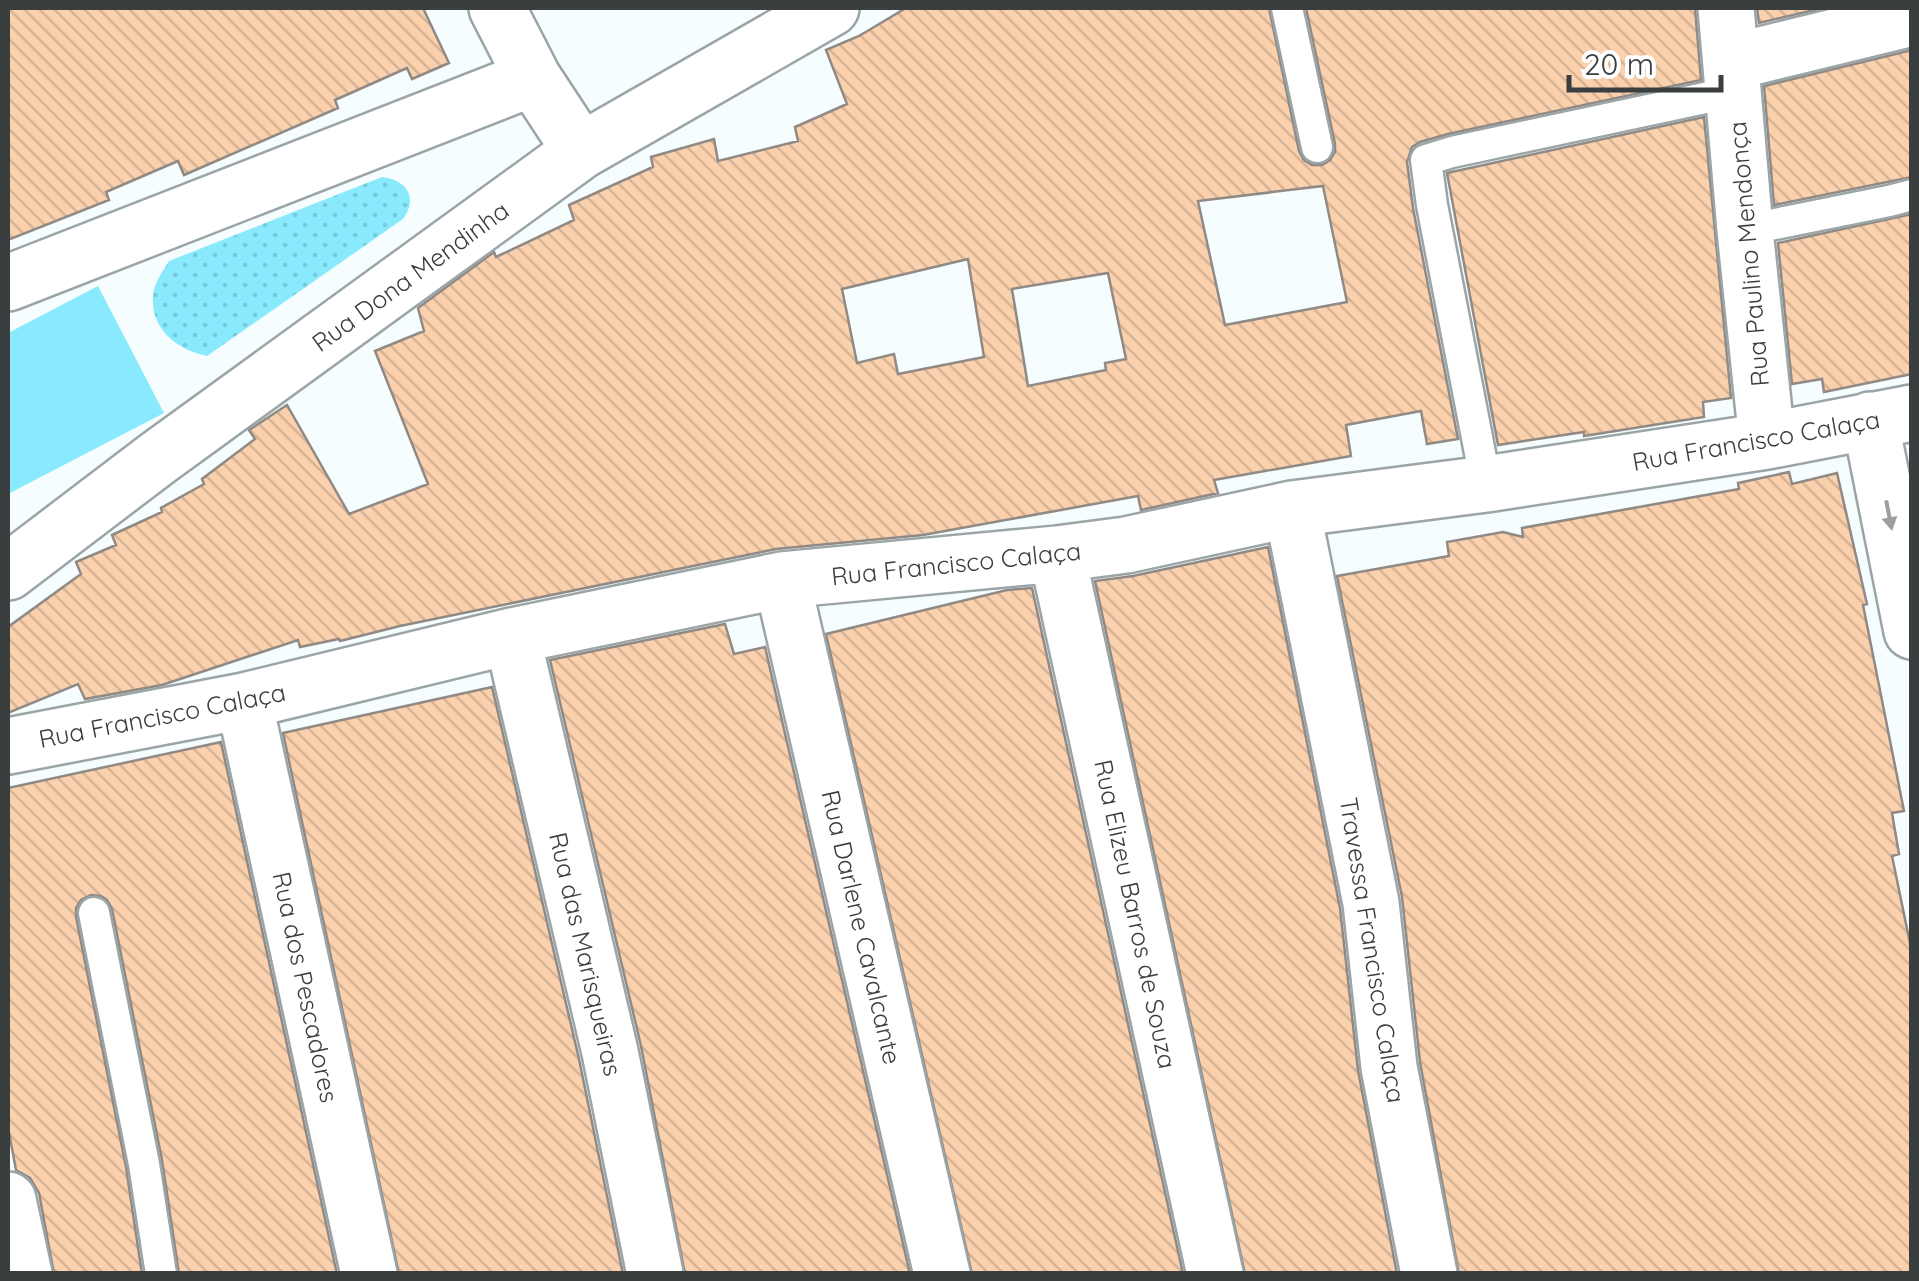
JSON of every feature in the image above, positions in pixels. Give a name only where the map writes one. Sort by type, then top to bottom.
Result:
[{"type":"street","points":[[497,8],[533,78],[581,152]]},
{"type":"street","name":"Rua Dona Mendinha","points":[[8,572],[158,458],[581,152],[830,8]]},
{"type":"street","name":"Rua Paulino Mendonça","points":[[1726,8],[1766,441]]},
{"type":"street","points":[[1732,77],[1912,18]]},
{"type":"street","points":[[8,283],[533,78]]},
{"type":"street","points":[[1891,416],[1912,631]]},
{"type":"street","name":"Rua Francisco Calaça","points":[[8,746],[244,701],[512,636],[782,580],[1126,545],[1292,509],[1766,441],[1891,416]]},
{"type":"street","name":"Travessa Francisco Calaça","points":[[1292,509],[1370,902],[1389,1067],[1429,1274]]},
{"type":"street","name":"Rua Elizeu Barros de Souza","points":[[1057,554],[1215,1274]]},
{"type":"street","name":"Rua Darlene Cavalcante","points":[[782,580],[942,1274]]},
{"type":"street","name":"Rua das Marisqueiras","points":[[512,636],[610,1052],[655,1274]]},
{"type":"street","name":"Rua dos Pescadores","points":[[244,701],[370,1274]]},
{"type":"street","points":[[8,1200],[24,1274]]},
{"type":"lane","points":[[1286,8],[1316,148]]},
{"type":"lane","points":[[1486,484],[1426,160],[1732,77]]},
{"type":"lane","points":[[1744,230],[1912,195]]},
{"type":"lane","points":[[94,912],[144,1164],[161,1274]]},
{"type":"shaded area","points":[[382,177],[398,182],[408,191],[410,204],[403,219],[207,356],[177,344],[162,329],[154,309],[153,292],[169,261]]},
{"type":"shaded area","points":[[98,286],[164,413],[8,494],[8,333]]},
{"type":"building","points":[[8,8],[423,8],[449,63],[412,79],[407,68],[335,100],[338,108],[184,175],[178,161],[106,192],[109,200],[8,240]]},
{"type":"building","points":[[906,8],[1269,8],[1299,151],[1312,165],[1330,160],[1335,144],[1306,8],[1695,8],[1701,80],[1448,134],[1412,147],[1407,162],[1413,208],[1458,439],[1427,444],[1421,411],[1346,425],[1351,456],[1214,480],[1218,493],[1141,510],[1138,496],[923,535],[776,549],[340,641],[300,647],[298,640],[162,685],[85,699],[78,684],[8,713],[8,627],[81,574],[76,562],[116,545],[112,535],[162,512],[161,508],[204,484],[202,479],[255,439],[249,430],[287,405],[349,514],[428,484],[375,351],[424,331],[418,308],[494,252],[496,257],[574,220],[569,205],[653,167],[651,157],[714,139],[718,161],[798,141],[795,127],[847,104],[826,50]],"holes":[[[1323,186],[1347,302],[1225,325],[1198,201]],[[968,259],[984,357],[898,374],[894,354],[857,363],[842,289]],[[1108,273],[1126,359],[1105,363],[1106,370],[1028,386],[1012,289]]]},
{"type":"building","points":[[1757,8],[1823,8],[1759,23]]},
{"type":"building","points":[[1912,50],[1912,177],[1774,205],[1764,86]]},
{"type":"building","points":[[1704,117],[1731,398],[1703,402],[1704,417],[1498,445],[1447,173]]},
{"type":"building","points":[[1912,214],[1912,374],[1824,392],[1822,379],[1792,384],[1778,243]]},
{"type":"building","points":[[1789,472],[1792,484],[1837,473],[1867,604],[1863,605],[1904,811],[1892,813],[1899,854],[1892,856],[1912,953],[1912,1274],[1459,1274],[1420,1062],[1402,897],[1337,576],[1449,556],[1447,542],[1503,532],[1523,537],[1522,528],[1739,489],[1738,483]]},
{"type":"building","points":[[1268,547],[1340,908],[1358,1070],[1397,1274],[1245,1274],[1095,581]]},
{"type":"building","points":[[1032,588],[1183,1274],[972,1274],[826,634],[1007,590]]},
{"type":"building","points":[[725,624],[734,654],[765,647],[910,1274],[685,1274],[641,1046],[550,660]]},
{"type":"building","points":[[492,687],[579,1059],[623,1274],[399,1274],[283,733]]},
{"type":"building","points":[[221,742],[337,1274],[179,1274],[162,1160],[112,909],[101,896],[91,895],[81,900],[76,917],[126,1167],[142,1274],[54,1274],[39,1193],[30,1178],[16,1170],[8,1127],[8,788]]}]
